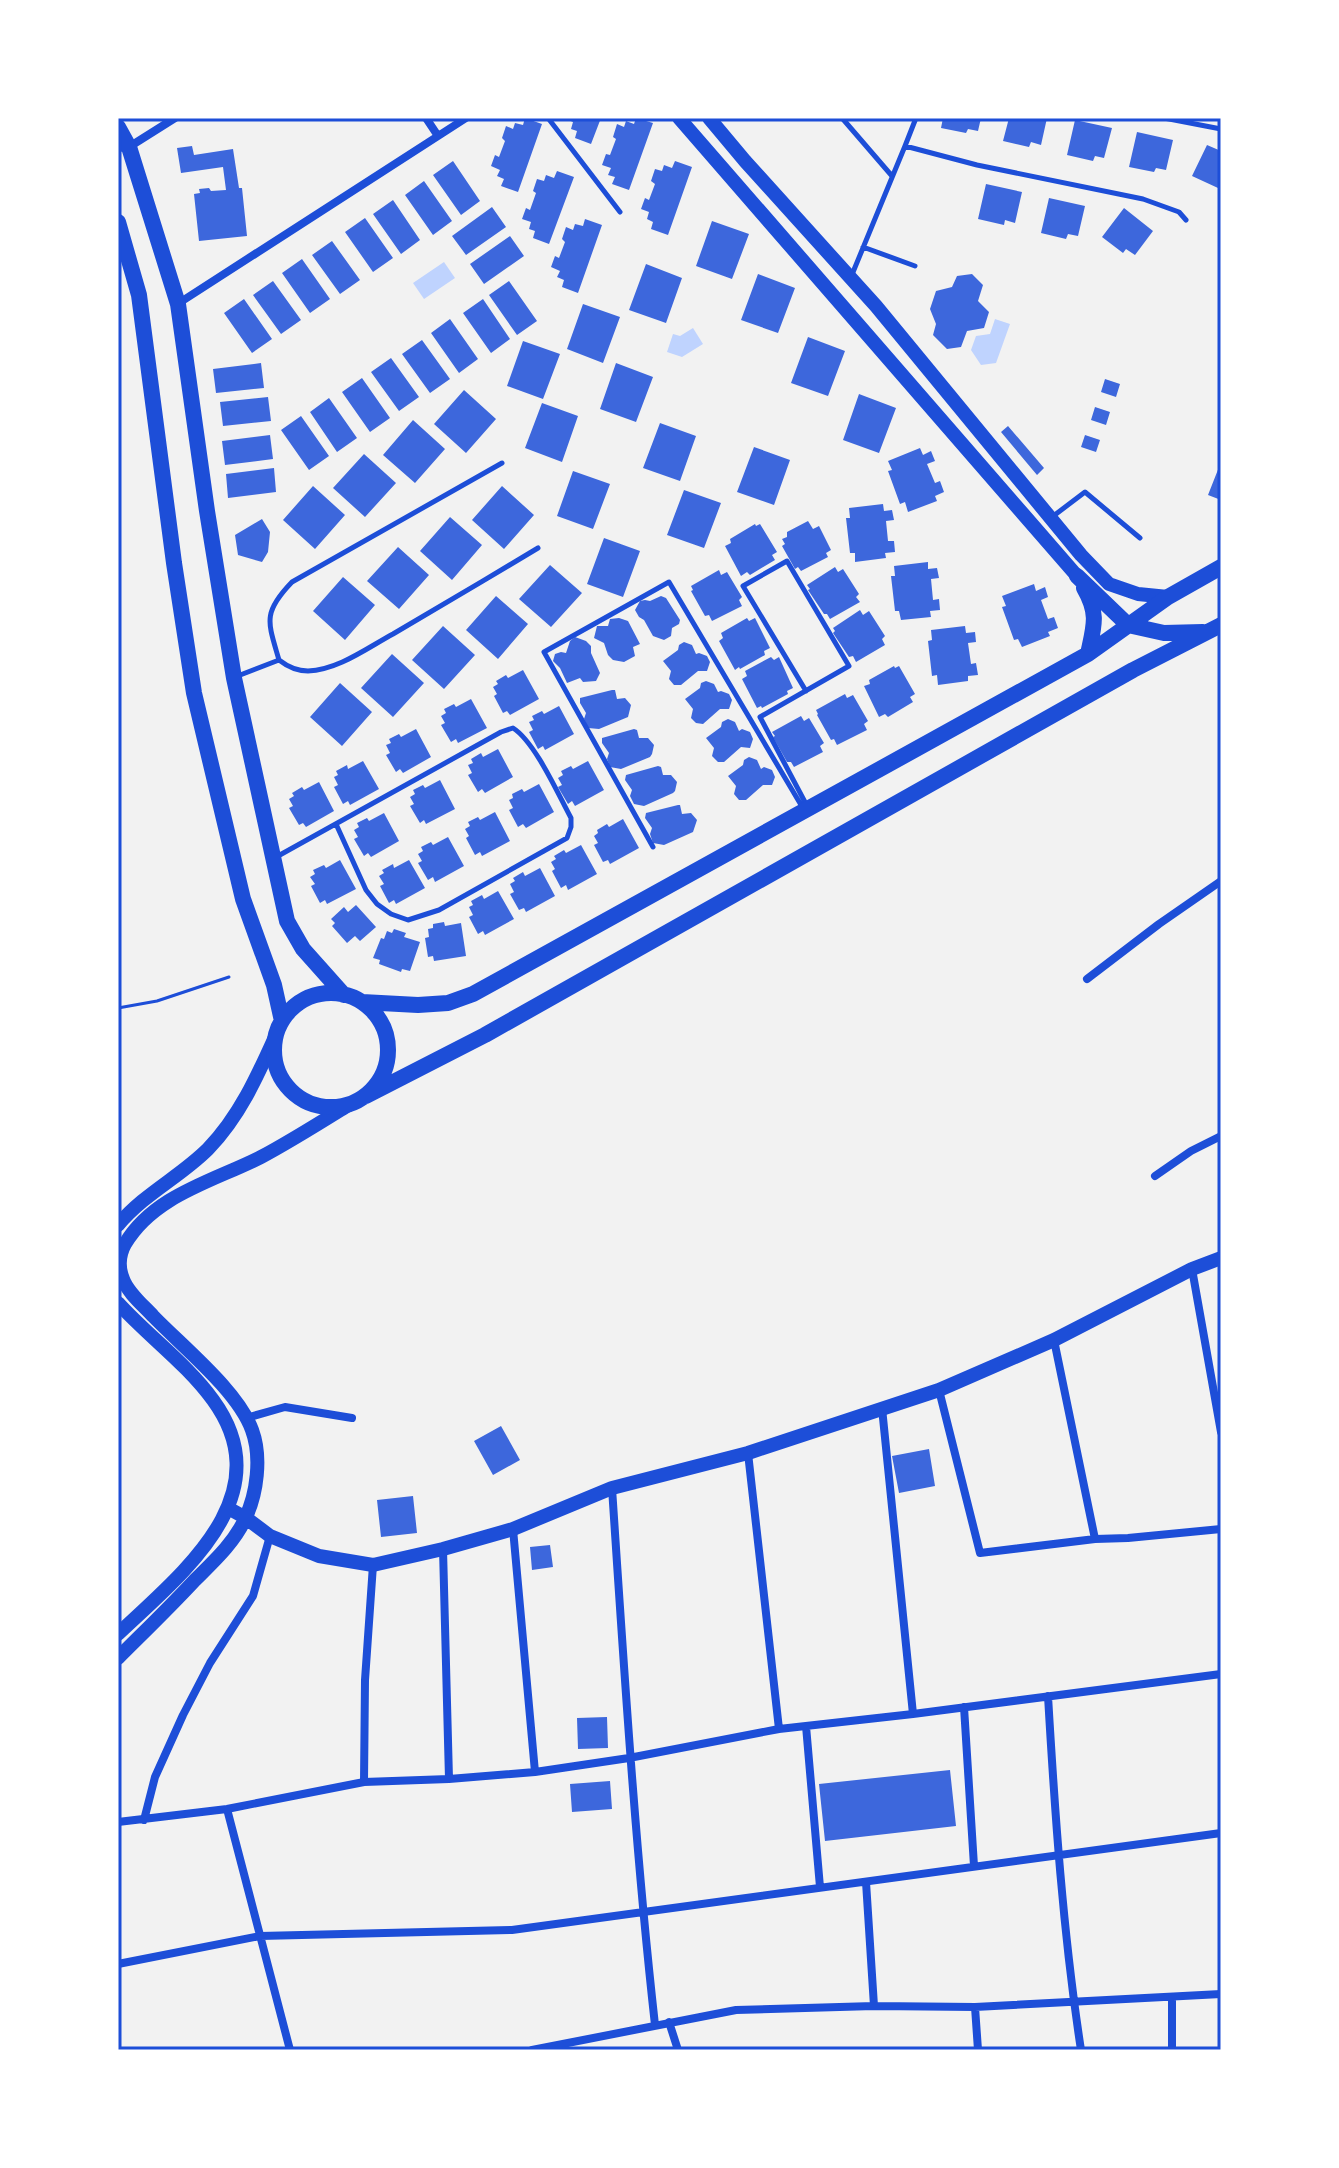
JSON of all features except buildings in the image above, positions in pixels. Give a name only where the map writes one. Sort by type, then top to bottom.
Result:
[{"type":"main road","points":[[118,127],[178,304],[234,678],[287,921],[303,949],[344,995]]},
{"type":"main road","points":[[118,222],[139,295],[194,693],[243,899],[274,985],[282,1021]]},
{"type":"main road","points":[[1214,628],[1133,670],[485,1035],[358,1100],[333,1108],[316,1106],[293,1093],[278,1072],[273,1055],[275,1037],[293,1007],[309,997],[326,993],[344,995],[362,1002],[418,1005],[448,1003],[473,994],[1088,654],[1168,597],[1221,567]]},
{"type":"main road","points":[[1077,576],[1128,625],[1164,633],[1214,628]]},
{"type":"main road","points":[[1077,576],[1093,604],[1094,625],[1088,654]]},
{"type":"main road","points":[[358,1100],[378,1083],[386,1066],[388,1048],[384,1030],[362,1002]]},
{"type":"street","points":[[124,147],[175,118]]},
{"type":"street","points":[[426,118],[438,136]]},
{"type":"street","points":[[178,304],[466,118]]},
{"type":"street","points":[[679,118],[1077,576]]},
{"type":"street","points":[[709,118],[851,278],[1081,555],[1109,584],[1138,594],[1168,597]]},
{"type":"street","points":[[1087,979],[1221,881]]},
{"type":"street","points":[[118,1225],[129,1212],[190,1164],[217,1138],[251,1090],[275,1037]]},
{"type":"street","points":[[118,1658],[222,1553],[246,1518],[257,1464],[252,1429],[226,1388],[135,1297],[122,1277],[119,1261],[124,1246],[147,1217],[184,1192],[261,1157],[358,1100]]},
{"type":"street","points":[[1155,1176],[1191,1151],[1221,1136]]},
{"type":"street","points":[[228,1508],[270,1536],[319,1556],[373,1565],[443,1549],[513,1529],[612,1488],[748,1453],[939,1390],[1054,1340],[1192,1269],[1221,1258]]},
{"type":"street","points":[[1192,1269],[1221,1432]]},
{"type":"street","points":[[118,1634],[208,1544],[228,1508],[235,1468],[235,1448],[228,1424],[212,1399],[119,1305]]},
{"type":"street","points":[[1054,1340],[1095,1539]]},
{"type":"street","points":[[939,1390],[980,1553],[1095,1539],[1221,1529]]},
{"type":"street","points":[[246,1418],[285,1407],[352,1418]]},
{"type":"street","points":[[882,1408],[913,1714]]},
{"type":"street","points":[[748,1453],[779,1729]]},
{"type":"street","points":[[612,1488],[629,1758],[655,2025]]},
{"type":"street","points":[[513,1529],[535,1772]]},
{"type":"street","points":[[144,1820],[155,1777],[183,1715],[210,1663],[253,1596],[270,1536]]},
{"type":"street","points":[[443,1549],[449,1779]]},
{"type":"street","points":[[364,1782],[365,1680],[373,1565]]},
{"type":"street","points":[[118,1822],[227,1809],[364,1782],[535,1772],[629,1758],[779,1729],[1221,1674]]},
{"type":"street","points":[[1048,1696],[1058,1856],[1081,2050]]},
{"type":"street","points":[[964,1707],[974,1866]]},
{"type":"street","points":[[806,1726],[820,1887]]},
{"type":"street","points":[[227,1809],[290,2050]]},
{"type":"street","points":[[118,1964],[260,1936],[512,1930],[1221,1833]]},
{"type":"street","points":[[866,1882],[874,2006]]},
{"type":"street","points":[[532,2050],[736,2010],[975,2007],[1221,1994]]},
{"type":"street","points":[[1172,1997],[1172,2050]]},
{"type":"street","points":[[975,2007],[978,2050]]},
{"type":"street","points":[[669,2022],[678,2050]]},
{"type":"lane","points":[[548,118],[620,212]]},
{"type":"lane","points":[[842,118],[892,176]]},
{"type":"lane","points":[[851,278],[916,118]]},
{"type":"lane","points":[[1164,118],[1221,129]]},
{"type":"lane","points":[[905,146],[977,165],[1143,199],[1179,212],[1186,220]]},
{"type":"lane","points":[[863,247],[915,266]]},
{"type":"lane","points":[[502,463],[292,582],[278,596],[269,616],[279,660],[291,669],[308,671],[329,667],[431,612],[538,548]]},
{"type":"lane","points":[[1051,517],[1085,492],[1140,538]]},
{"type":"lane","points":[[806,691],[743,586],[787,561],[849,666],[806,691],[760,717],[806,810]]},
{"type":"lane","points":[[653,847],[544,652],[669,582],[806,810]]},
{"type":"lane","points":[[234,678],[279,660]]},
{"type":"lane","points":[[273,858],[513,728],[541,762],[571,818],[567,838],[439,910],[408,920],[391,914],[377,904],[366,890],[336,824]]},
{"type":"path","points":[[118,1008],[157,1001],[229,977]]},
{"type":"water","points":[[444,262],[455,278],[424,299],[413,283]]},
{"type":"water","points":[[995,319],[1010,324],[996,363],[981,365],[971,350],[976,336],[990,334]]},
{"type":"water","points":[[693,328],[703,344],[682,357],[667,352],[673,334],[680,336]]}]
